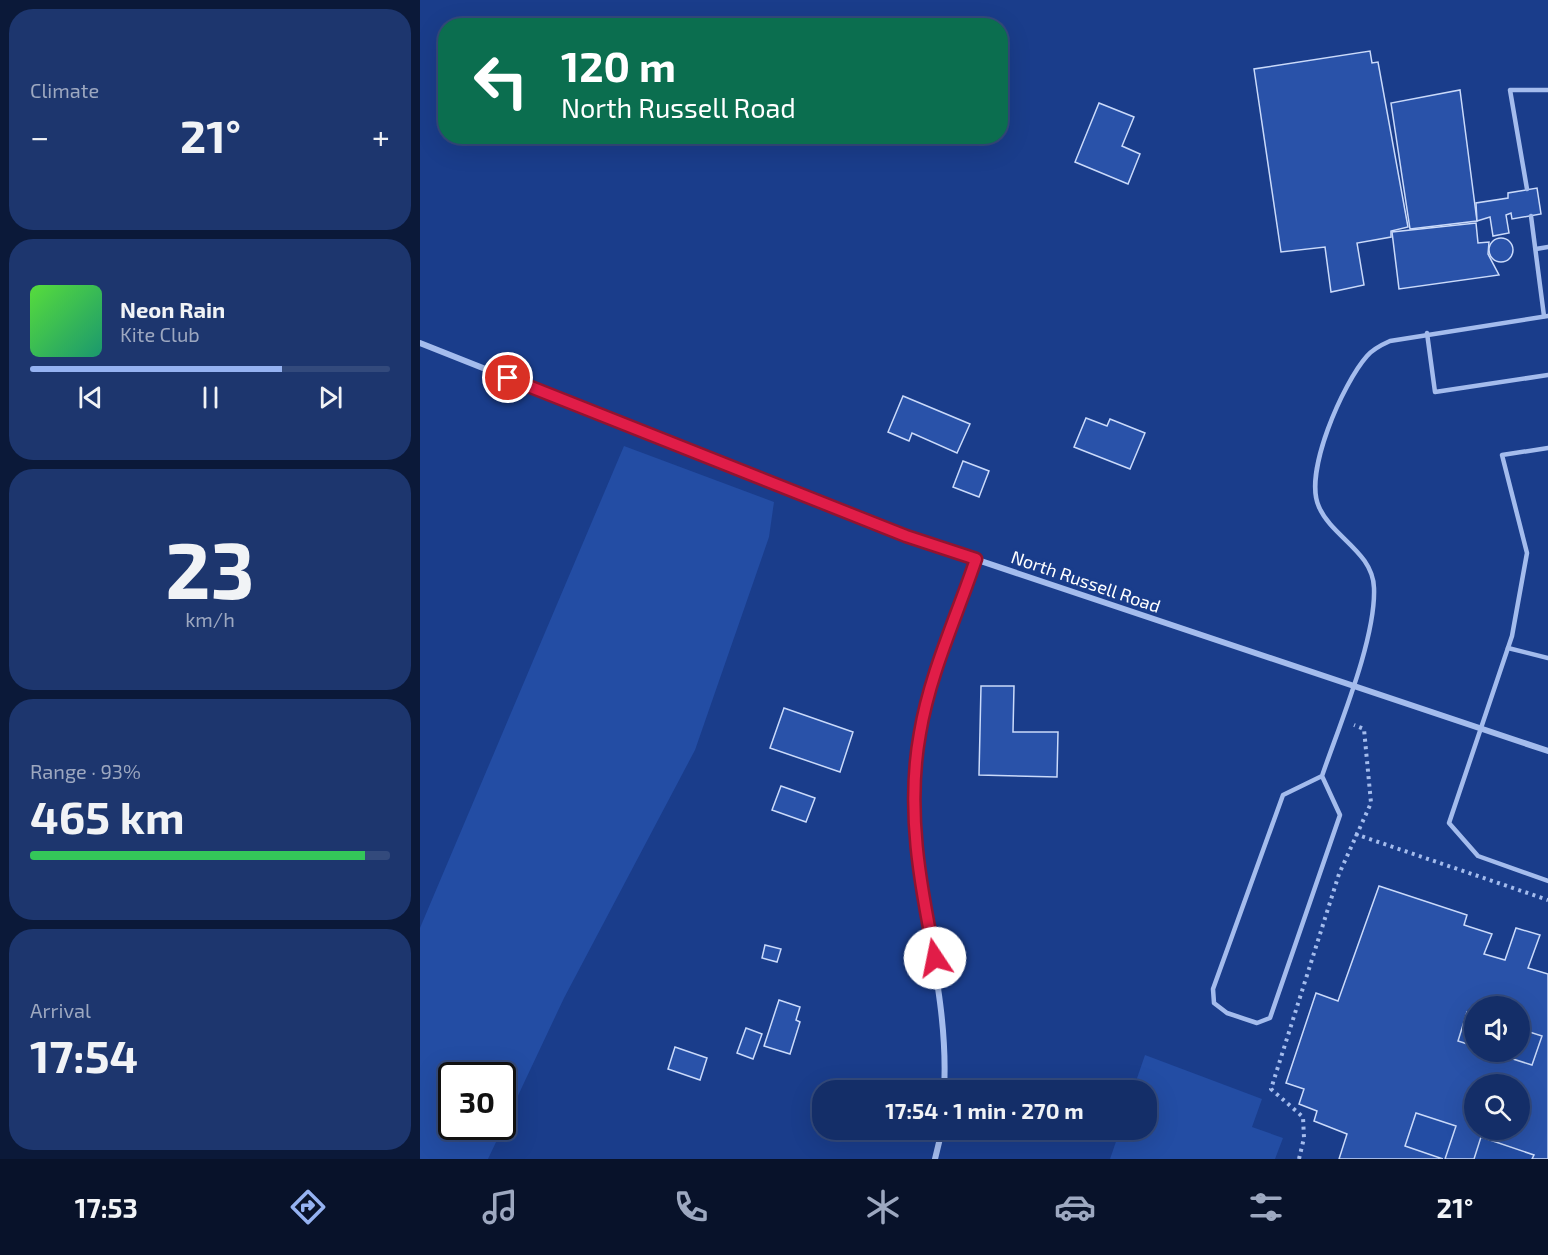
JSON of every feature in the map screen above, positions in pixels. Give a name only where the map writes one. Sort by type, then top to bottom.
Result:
[{"type":"street","name":"North Russell Road","points":[[420,343],[906,536],[1548,751]]},
{"type":"street","points":[[944,1080],[946,1050],[938,975],[916,855],[913,785],[920,732],[932,686],[976,559]]},
{"type":"street","points":[[935,1159],[940,1140]]},
{"type":"lane","points":[[1527,189],[1510,90],[1548,90]]},
{"type":"lane","points":[[1322,776],[1283,795],[1213,989],[1214,1003],[1227,1013],[1257,1023],[1270,1017],[1277,1002],[1340,815],[1322,776],[1353,686],[1367,636],[1374,584],[1367,565],[1319,509],[1315,494],[1316,467],[1342,398],[1368,355],[1397,338],[1546,316],[1531,216]]},
{"type":"lane","points":[[1536,249],[1548,247]]},
{"type":"lane","points":[[1427,333],[1435,392],[1548,375]]},
{"type":"lane","points":[[1548,448],[1502,454],[1527,553],[1508,648],[1449,823],[1478,856],[1548,881]]},
{"type":"lane","points":[[1508,648],[1548,658]]},
{"type":"path","points":[[1299,1159],[1304,1138],[1303,1117],[1271,1089],[1339,874],[1355,834],[1371,803],[1364,729],[1351,723]]},
{"type":"path","points":[[1355,834],[1548,900]]},
{"type":"shaded area","points":[[624,446],[774,502],[769,537],[695,750],[564,998],[516,1100],[516,1062],[438,1062],[438,1140],[497,1140],[488,1159],[420,1159],[420,928]]},
{"type":"shaded area","points":[[1464,1022],[1464,1043],[1458,1041]]},
{"type":"shaded area","points":[[1530,1032],[1542,1036],[1532,1065],[1523,1062],[1530,1062]]},
{"type":"shaded area","points":[[1145,1055],[1262,1099],[1252,1127],[1283,1138],[1275,1159],[1110,1159],[1117,1140],[1157,1140],[1157,1080],[1136,1080]]},
{"type":"shaded area","points":[[1416,1113],[1456,1126],[1445,1159],[1405,1146]]},
{"type":"shaded area","points":[[1480,1140],[1490,1140],[1534,1155],[1532,1159],[1474,1159]]},
{"type":"building","points":[[1370,51],[1372,63],[1378,62],[1408,227],[1391,231],[1391,237],[1357,243],[1364,285],[1331,292],[1325,247],[1281,252],[1254,69]]},
{"type":"building","points":[[1460,90],[1477,221],[1410,229],[1391,103]]},
{"type":"building","points":[[1099,103],[1134,117],[1122,146],[1140,154],[1128,184],[1075,162]]},
{"type":"building","points":[[1537,188],[1541,214],[1512,219],[1511,213],[1506,215],[1509,233],[1493,236],[1490,217],[1477,221],[1476,203],[1508,198],[1508,193]]},
{"type":"building","points":[[1476,223],[1478,243],[1489,242],[1488,254],[1499,275],[1399,289],[1392,232]]},
{"type":"building","points":[[1501,238],[1509,242],[1513,250],[1509,258],[1501,262],[1493,258],[1489,250],[1493,242]]},
{"type":"building","points":[[903,396],[970,424],[957,453],[912,433],[909,441],[888,432]]},
{"type":"building","points":[[1086,418],[1107,426],[1110,419],[1145,433],[1130,469],[1074,447]]},
{"type":"building","points":[[963,461],[989,471],[979,497],[953,487]]},
{"type":"building","points":[[981,686],[1014,686],[1013,732],[1058,732],[1057,777],[979,775]]},
{"type":"building","points":[[784,708],[853,732],[840,772],[770,748]]},
{"type":"building","points":[[781,786],[815,798],[806,822],[772,810]]},
{"type":"building","points":[[1379,886],[1467,915],[1464,925],[1492,934],[1484,954],[1505,960],[1516,928],[1540,935],[1528,968],[1548,974],[1548,1159],[1532,1159],[1534,1155],[1490,1140],[1530,1140],[1530,1074],[1464,1074],[1464,1140],[1480,1140],[1474,1159],[1445,1159],[1456,1126],[1416,1113],[1405,1146],[1443,1159],[1339,1159],[1347,1134],[1314,1121],[1317,1111],[1299,1104],[1304,1089],[1286,1083],[1316,993],[1338,1001]]},
{"type":"building","points":[[765,945],[781,949],[777,962],[762,958]]},
{"type":"building","points":[[779,1000],[800,1007],[796,1020],[800,1022],[790,1054],[764,1046]]},
{"type":"building","points":[[746,1028],[762,1034],[753,1059],[737,1053]]},
{"type":"building","points":[[675,1047],[707,1058],[700,1080],[668,1069]]},
{"type":"route","points":[[508,378],[906,536],[976,559],[935,674],[920,732],[913,785],[916,855],[935,958]]}]
